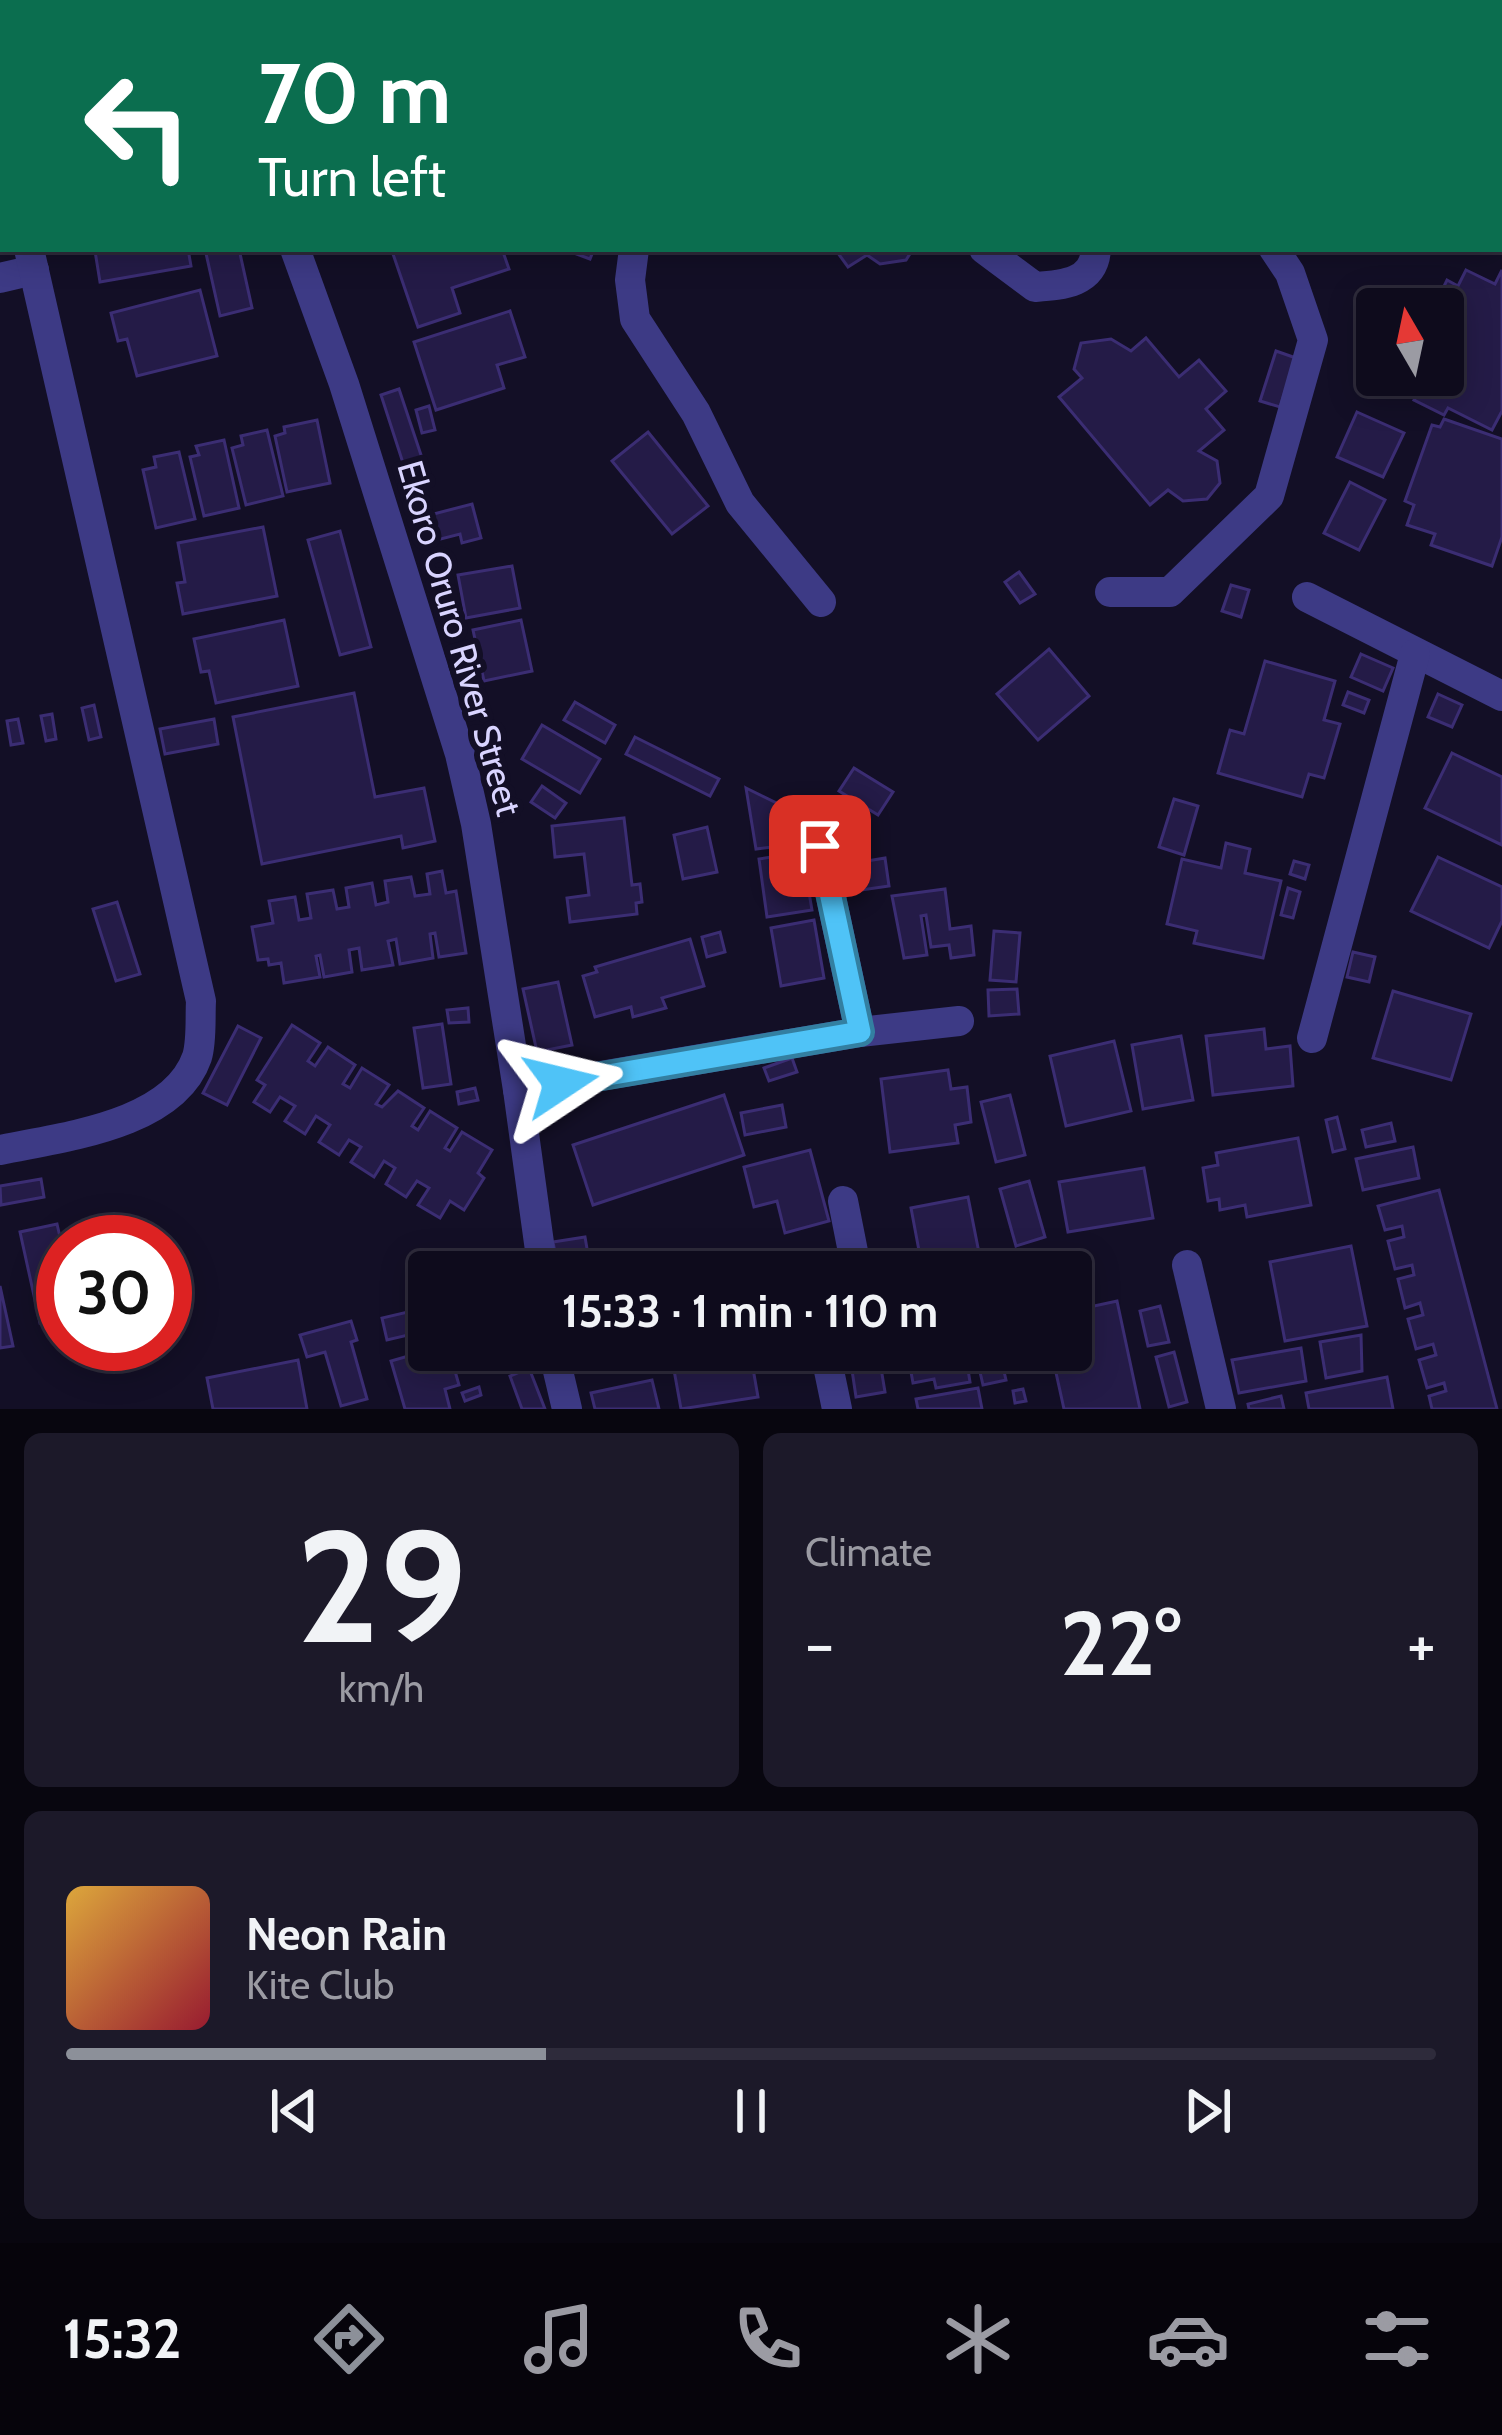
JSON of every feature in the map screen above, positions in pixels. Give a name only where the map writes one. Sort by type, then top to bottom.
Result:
[{"type":"street","name":"Ekoro Oruro River Street","points":[[296,252],[344,384],[460,754],[476,824],[540,1251]]},
{"type":"street","points":[[634,252],[630,280],[635,319],[696,413],[740,503],[821,602]]},
{"type":"street","points":[[988,252],[1035,287],[1082,278],[1096,260],[1096,252]]},
{"type":"street","points":[[1110,592],[1170,592],[1269,496],[1313,340],[1289,273],[1276,252]]},
{"type":"street","points":[[0,278],[31,260],[201,1001],[196,1058],[165,1101],[112,1126],[0,1150]]},
{"type":"street","points":[[1307,597],[1502,696]]},
{"type":"street","points":[[1312,1038],[1415,654]]},
{"type":"street","points":[[820,846],[860,1032]]},
{"type":"street","points":[[518,1090],[860,1032],[958,1021]]},
{"type":"street","points":[[843,1201],[853,1251]]},
{"type":"street","points":[[1186,1265],[1221,1409]]},
{"type":"street","points":[[559,1371],[567,1409]]},
{"type":"street","points":[[829,1371],[837,1409]]},
{"type":"building","points":[[95,252],[189,252],[191,266],[100,282]]},
{"type":"building","points":[[206,252],[240,252],[252,308],[220,316]]},
{"type":"building","points":[[392,252],[503,252],[509,269],[452,288],[460,313],[418,327]]},
{"type":"building","points":[[837,252],[911,252],[906,260],[880,264],[867,255],[848,267]]},
{"type":"building","points":[[1466,270],[1495,284],[1502,270],[1502,411],[1492,430],[1448,408],[1444,415],[1414,400],[1416,396],[1464,396],[1464,288],[1443,288],[1447,280],[1458,286]]},
{"type":"building","points":[[200,290],[217,356],[137,376],[127,339],[118,341],[111,313]]},
{"type":"building","points":[[510,311],[525,357],[497,365],[504,388],[436,410],[414,342]]},
{"type":"building","points":[[1146,338],[1179,377],[1199,360],[1226,391],[1206,409],[1224,430],[1199,451],[1217,461],[1220,483],[1207,499],[1183,501],[1168,490],[1150,505],[1059,397],[1082,378],[1074,369],[1081,343],[1111,339],[1131,351]]},
{"type":"building","points":[[1276,351],[1296,358],[1280,407],[1260,401]]},
{"type":"building","points":[[399,389],[422,458],[403,463],[381,395]]},
{"type":"building","points":[[429,406],[435,430],[422,433],[416,410]]},
{"type":"building","points":[[1357,412],[1404,433],[1383,477],[1337,457]]},
{"type":"building","points":[[1444,419],[1502,439],[1502,537],[1492,566],[1431,545],[1435,534],[1407,525],[1414,505],[1405,501],[1432,425],[1440,427]]},
{"type":"building","points":[[317,420],[330,483],[287,492],[275,436],[285,433],[284,427]]},
{"type":"building","points":[[267,430],[283,496],[246,505],[232,448],[243,445],[241,436]]},
{"type":"building","points":[[648,432],[708,506],[672,534],[612,461]]},
{"type":"building","points":[[224,440],[239,508],[204,516],[190,457],[199,455],[196,446]]},
{"type":"building","points":[[179,452],[195,519],[156,528],[143,470],[156,467],[154,457]]},
{"type":"building","points":[[1350,482],[1385,500],[1359,550],[1324,533]]},
{"type":"building","points":[[472,504],[481,538],[462,543],[460,534],[429,542],[422,517]]},
{"type":"building","points":[[263,527],[277,596],[183,614],[177,583],[185,582],[178,543]]},
{"type":"building","points":[[340,531],[371,647],[340,655],[308,540]]},
{"type":"building","points":[[512,566],[520,608],[466,618],[458,575]]},
{"type":"building","points":[[1019,572],[1035,594],[1020,603],[1005,582]]},
{"type":"building","points":[[1231,585],[1249,590],[1241,617],[1222,611]]},
{"type":"building","points":[[284,620],[298,686],[216,703],[209,671],[201,672],[194,639]]},
{"type":"building","points":[[521,620],[532,671],[484,681],[473,630]]},
{"type":"building","points":[[1049,649],[1089,696],[1038,740],[997,694]]},
{"type":"building","points":[[1361,654],[1393,668],[1383,691],[1351,677]]},
{"type":"building","points":[[1265,661],[1335,681],[1324,720],[1340,724],[1324,778],[1309,774],[1302,797],[1218,773],[1230,730],[1244,734]]},
{"type":"building","points":[[1348,692],[1369,700],[1364,713],[1343,705]]},
{"type":"building","points":[[354,693],[375,797],[424,788],[435,841],[403,848],[401,836],[262,864],[233,717]]},
{"type":"building","points":[[1438,694],[1462,705],[1452,727],[1428,717]]},
{"type":"building","points":[[575,702],[615,725],[605,743],[564,720]]},
{"type":"building","points":[[94,705],[101,737],[89,740],[82,708]]},
{"type":"building","points":[[52,714],[56,739],[46,741],[41,716]]},
{"type":"building","points":[[18,719],[23,743],[11,745],[7,721]]},
{"type":"building","points":[[214,719],[218,744],[165,754],[160,729]]},
{"type":"building","points":[[542,725],[600,759],[580,793],[522,759]]},
{"type":"building","points":[[635,737],[719,779],[710,796],[626,754]]},
{"type":"building","points":[[1452,753],[1502,777],[1502,845],[1425,808]]},
{"type":"building","points":[[854,768],[893,792],[878,815],[839,791]]},
{"type":"building","points":[[542,786],[566,803],[555,818],[531,802]]},
{"type":"building","points":[[746,788],[803,816],[806,843],[756,849]]},
{"type":"building","points":[[1174,799],[1198,806],[1184,855],[1159,847]]},
{"type":"building","points":[[624,818],[632,885],[640,884],[642,902],[636,903],[637,914],[570,922],[567,898],[589,895],[584,854],[555,857],[552,826]]},
{"type":"building","points":[[707,827],[717,872],[683,879],[674,835]]},
{"type":"building","points":[[1226,843],[1250,849],[1245,873],[1281,881],[1263,958],[1194,943],[1197,931],[1167,924],[1182,859],[1221,868]]},
{"type":"building","points":[[802,852],[812,910],[767,917],[759,859]]},
{"type":"building","points":[[1438,857],[1502,887],[1502,921],[1489,948],[1411,911]]},
{"type":"building","points":[[885,858],[889,886],[847,892],[843,865]]},
{"type":"building","points":[[1294,861],[1309,865],[1305,879],[1290,874]]},
{"type":"building","points":[[442,871],[446,893],[456,891],[466,953],[439,957],[435,933],[430,934],[433,958],[400,964],[396,939],[388,941],[393,965],[362,970],[359,948],[349,950],[352,972],[324,977],[320,955],[316,956],[320,977],[284,983],[281,963],[258,960],[252,927],[273,923],[269,901],[295,897],[299,920],[311,918],[307,894],[333,890],[337,909],[349,907],[346,888],[372,883],[376,905],[388,902],[385,881],[411,877],[415,896],[430,894],[427,874]]},
{"type":"building","points":[[1288,888],[1300,892],[1293,918],[1281,915]]},
{"type":"building","points":[[945,889],[950,929],[971,926],[974,955],[951,958],[949,945],[931,947],[926,915],[921,916],[927,955],[904,958],[892,896]]},
{"type":"building","points":[[117,902],[140,974],[116,981],[93,909]]},
{"type":"building","points":[[814,920],[824,978],[781,986],[771,928]]},
{"type":"building","points":[[994,931],[1020,933],[1016,982],[990,980]]},
{"type":"building","points":[[720,932],[725,952],[707,957],[702,937]]},
{"type":"building","points":[[690,939],[704,986],[662,998],[666,1008],[633,1017],[631,1007],[595,1017],[583,976],[597,972],[595,967]]},
{"type":"building","points":[[1353,952],[1375,957],[1369,982],[1347,977]]},
{"type":"building","points":[[558,982],[572,1045],[537,1052],[523,989]]},
{"type":"building","points":[[1017,989],[1019,1014],[989,1016],[988,990]]},
{"type":"building","points":[[1393,991],[1471,1014],[1451,1080],[1373,1058]]},
{"type":"building","points":[[468,1008],[469,1022],[449,1023],[447,1010]]},
{"type":"building","points":[[442,1024],[451,1084],[423,1088],[414,1028]]},
{"type":"building","points":[[292,1025],[320,1043],[308,1061],[315,1066],[328,1047],[355,1065],[343,1084],[350,1088],[362,1068],[389,1085],[376,1104],[382,1107],[398,1091],[424,1108],[412,1126],[418,1130],[430,1111],[457,1128],[445,1148],[450,1151],[462,1132],[492,1150],[478,1173],[484,1178],[464,1210],[450,1201],[440,1218],[418,1205],[429,1188],[417,1181],[406,1197],[386,1184],[395,1168],[384,1161],[374,1177],[351,1162],[361,1147],[349,1140],[339,1155],[319,1142],[330,1125],[316,1116],[305,1134],[285,1121],[295,1106],[280,1097],[270,1112],[254,1102],[265,1085],[257,1080]]},
{"type":"building","points":[[238,1026],[261,1038],[227,1105],[203,1093]]},
{"type":"building","points":[[1264,1029],[1266,1049],[1290,1046],[1293,1086],[1213,1095],[1206,1036]]},
{"type":"building","points":[[1181,1036],[1193,1100],[1143,1109],[1132,1045]]},
{"type":"building","points":[[1114,1041],[1131,1111],[1066,1126],[1050,1056]]},
{"type":"building","points":[[792,1058],[797,1072],[769,1081],[764,1068]]},
{"type":"building","points":[[948,1070],[951,1089],[967,1087],[971,1122],[955,1125],[958,1143],[890,1152],[881,1079]]},
{"type":"building","points":[[475,1088],[478,1100],[459,1104],[457,1092]]},
{"type":"building","points":[[724,1095],[744,1155],[593,1205],[573,1145]]},
{"type":"building","points":[[1010,1095],[1025,1155],[996,1162],[981,1102]]},
{"type":"building","points":[[782,1105],[786,1127],[745,1135],[741,1113]]},
{"type":"building","points":[[1337,1117],[1345,1149],[1333,1152],[1326,1120]]},
{"type":"building","points":[[1391,1123],[1395,1141],[1366,1147],[1362,1130]]},
{"type":"building","points":[[1298,1138],[1311,1205],[1247,1217],[1245,1205],[1220,1210],[1219,1199],[1208,1201],[1203,1168],[1218,1165],[1216,1153]]},
{"type":"building","points":[[1413,1147],[1419,1178],[1363,1190],[1356,1159]]},
{"type":"building","points":[[810,1150],[829,1221],[785,1233],[777,1201],[754,1207],[744,1167]]},
{"type":"building","points":[[1144,1168],[1153,1218],[1068,1232],[1059,1182]]},
{"type":"building","points":[[41,1179],[44,1197],[1,1205],[0,1186]]},
{"type":"building","points":[[1029,1181],[1045,1237],[1016,1246],[1000,1189]]},
{"type":"building","points":[[1439,1190],[1497,1409],[1432,1409],[1429,1396],[1446,1391],[1444,1383],[1427,1388],[1419,1360],[1436,1355],[1433,1344],[1416,1349],[1408,1319],[1423,1315],[1420,1303],[1405,1308],[1398,1279],[1414,1275],[1412,1265],[1395,1269],[1388,1241],[1404,1237],[1402,1226],[1385,1230],[1378,1206]]},
{"type":"building","points":[[968,1197],[979,1251],[919,1251],[911,1208]]},
{"type":"building","points":[[36,1229],[36,1305],[20,1232]]},
{"type":"building","points":[[585,1237],[587,1251],[555,1251],[553,1242]]},
{"type":"building","points":[[1351,1246],[1367,1326],[1285,1341],[1270,1262]]},
{"type":"building","points":[[0,1286],[13,1346],[0,1348]]},
{"type":"building","points":[[1117,1301],[1140,1409],[1064,1409],[1056,1371],[1092,1371],[1092,1306]]},
{"type":"building","points":[[1160,1306],[1169,1342],[1148,1346],[1140,1311]]},
{"type":"building","points":[[408,1312],[408,1335],[387,1340],[382,1318]]},
{"type":"building","points":[[351,1321],[357,1340],[351,1342],[367,1399],[341,1406],[325,1352],[307,1357],[300,1335]]},
{"type":"building","points":[[1361,1335],[1362,1371],[1326,1378],[1320,1342]]},
{"type":"building","points":[[1301,1348],[1306,1381],[1239,1393],[1232,1360]]},
{"type":"building","points":[[1174,1352],[1187,1402],[1169,1407],[1156,1357]]},
{"type":"building","points":[[408,1356],[408,1371],[455,1371],[459,1385],[445,1389],[450,1409],[405,1409],[391,1361]]},
{"type":"building","points":[[298,1360],[307,1409],[213,1409],[207,1378]]},
{"type":"building","points":[[530,1371],[545,1409],[522,1409],[510,1376]]},
{"type":"building","points":[[674,1371],[753,1371],[758,1397],[681,1409]]},
{"type":"building","points":[[852,1371],[882,1371],[885,1392],[856,1397]]},
{"type":"building","points":[[911,1371],[968,1371],[970,1382],[936,1388],[934,1379],[913,1383]]},
{"type":"building","points":[[980,1371],[1004,1371],[1006,1380],[983,1385]]},
{"type":"building","points":[[1387,1377],[1393,1409],[1309,1409],[1306,1393]]},
{"type":"building","points":[[652,1380],[659,1409],[595,1409],[591,1393]]},
{"type":"building","points":[[479,1387],[481,1395],[465,1401],[462,1393]]},
{"type":"building","points":[[978,1388],[982,1409],[918,1409],[916,1399]]},
{"type":"building","points":[[1023,1389],[1026,1401],[1015,1403],[1013,1391]]},
{"type":"building","points":[[1281,1396],[1284,1409],[1249,1409],[1248,1404]]},
{"type":"route","points":[[561,1083],[860,1032],[820,846]]}]
